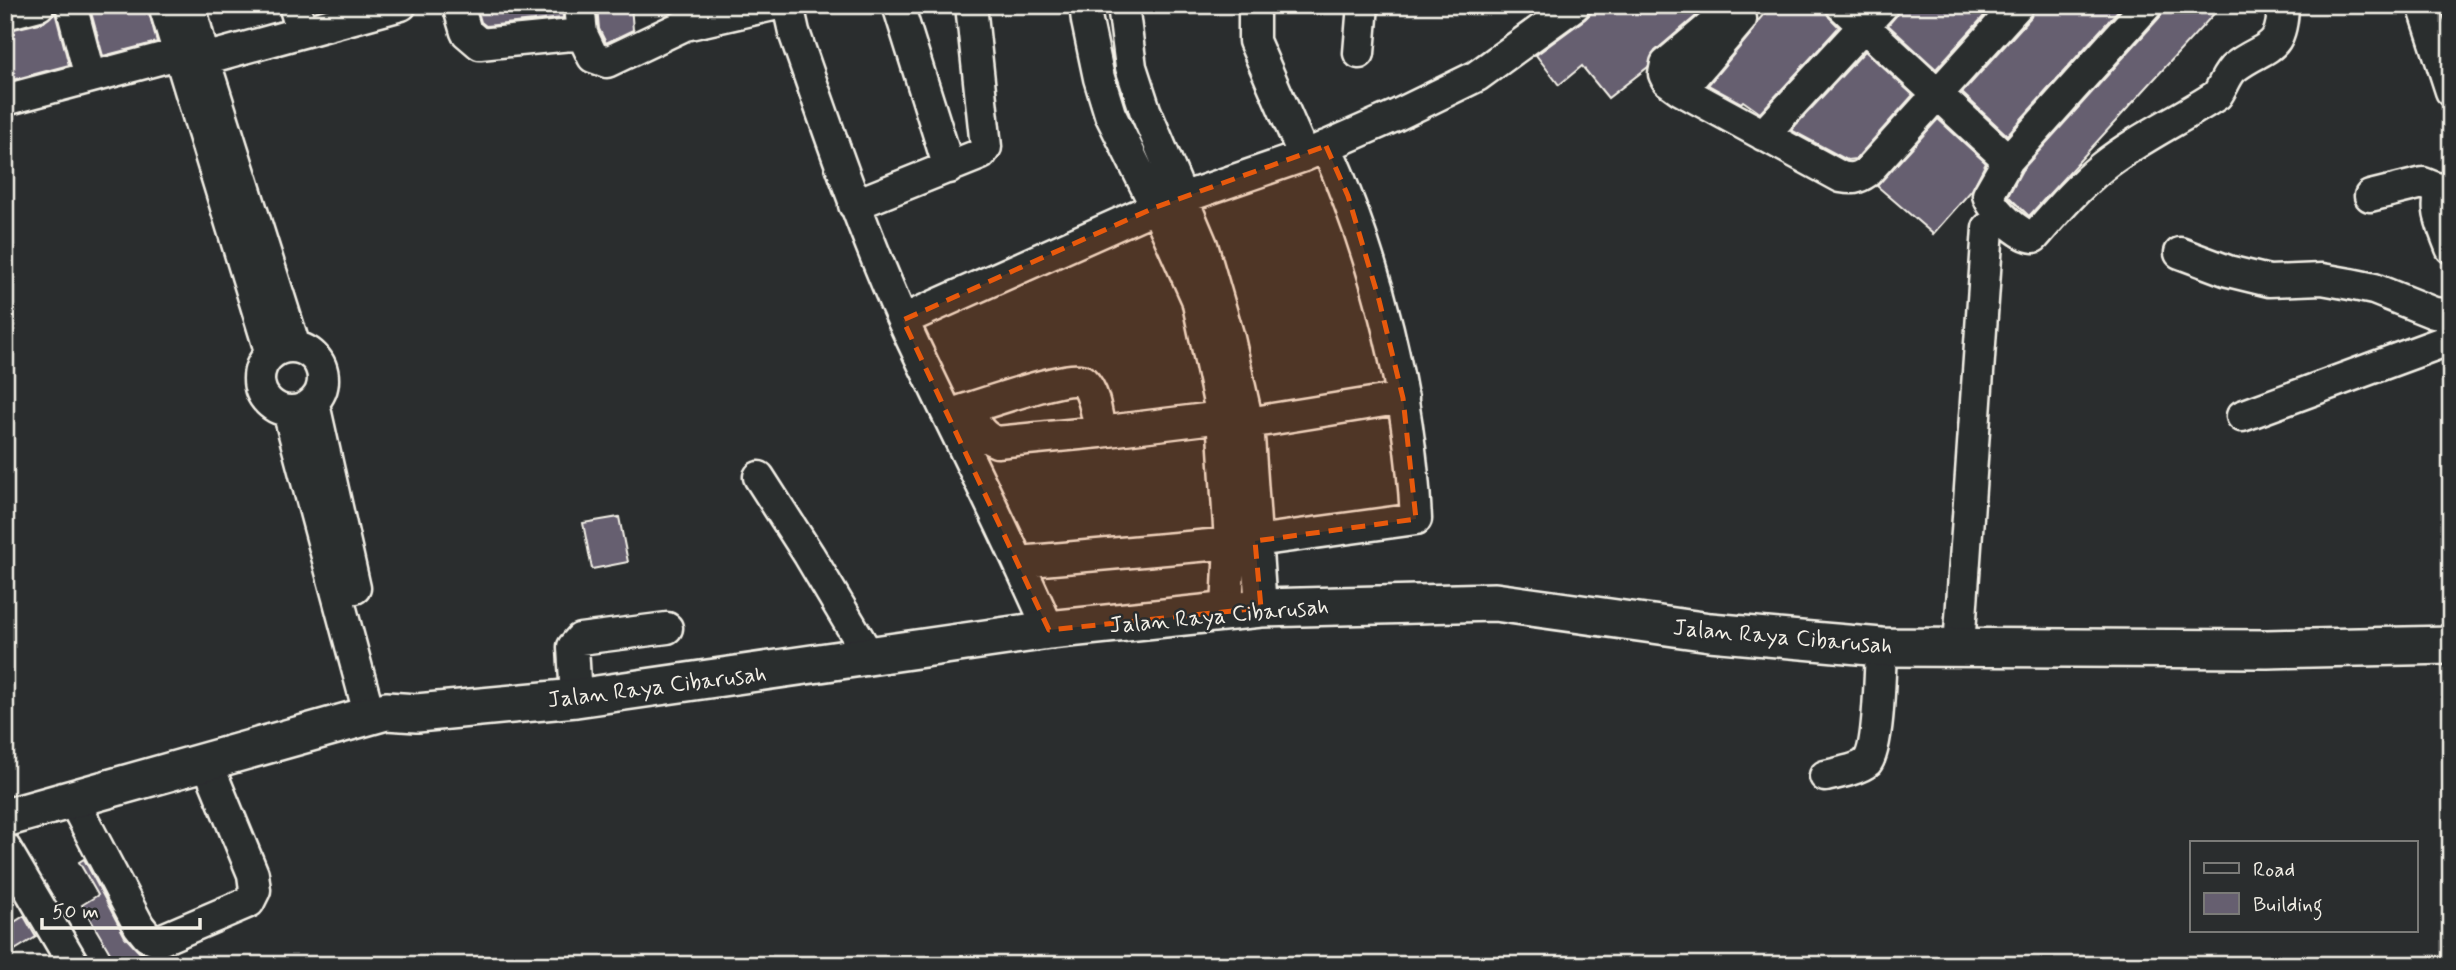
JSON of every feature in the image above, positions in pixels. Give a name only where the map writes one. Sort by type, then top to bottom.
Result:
[{"type":"main road","name":"Jalan Raya Cibarusah","points":[[5,818],[378,714],[417,713],[576,698],[1048,630],[1244,609],[1496,602],[1710,632],[1881,647],[2449,653]]},
{"type":"street","points":[[5,14],[39,5]]},
{"type":"street","points":[[71,5],[90,77]]},
{"type":"street","points":[[164,5],[191,57],[283,350]]},
{"type":"street","points":[[190,5],[191,57]]},
{"type":"street","points":[[5,100],[90,77],[191,57],[298,18],[401,5]]},
{"type":"street","points":[[458,5],[466,32],[480,44],[581,20],[593,57],[607,62],[684,15],[773,5]]},
{"type":"street","points":[[788,5],[794,32],[854,205],[903,320],[958,412],[1048,630]]},
{"type":"street","points":[[898,5],[949,168]]},
{"type":"street","points":[[854,205],[981,154],[986,147],[971,5]]},
{"type":"street","points":[[1085,5],[1099,78],[1110,114],[1169,203]]},
{"type":"street","points":[[1123,5],[1135,78],[1197,299],[1235,420],[1244,609]]},
{"type":"street","points":[[1019,562],[1242,542],[1416,519],[1413,465],[1403,398],[1379,300],[1348,196],[1315,151],[1254,41],[1254,5]]},
{"type":"street","points":[[903,320],[1169,203],[1315,151],[1395,116],[1477,76],[1575,5]]},
{"type":"street","points":[[1736,5],[1666,64],[1664,74],[1667,80],[1841,177],[1858,178],[2018,5]]},
{"type":"street","points":[[1681,90],[1752,5]]},
{"type":"street","points":[[1841,5],[1873,15],[1937,94],[2008,160]]},
{"type":"street","points":[[2147,5],[2008,160],[1988,195],[1990,204],[2027,236],[2034,237],[2072,193],[2103,166],[2217,95],[2232,69],[2267,50],[2276,38],[2282,22],[2283,5]]},
{"type":"street","points":[[2423,5],[2451,91]]},
{"type":"street","points":[[1359,53],[1371,8]]},
{"type":"street","points":[[1763,135],[1873,15]]},
{"type":"street","points":[[2370,196],[2423,183],[2447,188],[2437,205],[2451,248]]},
{"type":"street","points":[[1959,648],[1988,228]]},
{"type":"street","points":[[2180,253],[2228,271],[2269,281],[2322,279],[2374,289],[2434,313],[2451,315]]},
{"type":"street","points":[[2242,416],[2451,339]]},
{"type":"street","points":[[283,350],[312,354],[322,370],[322,388],[301,407],[274,406],[264,395],[259,380],[262,366],[283,350]]},
{"type":"street","points":[[958,412],[1055,382],[1077,378],[1091,394],[1100,432]]},
{"type":"street","points":[[958,412],[987,439],[996,442],[1235,420],[1403,398]]},
{"type":"street","points":[[301,407],[355,585],[378,714]]},
{"type":"street","points":[[759,477],[869,656]]},
{"type":"street","points":[[576,698],[575,642],[580,639],[667,628]]},
{"type":"street","points":[[1825,776],[1867,762],[1876,723],[1881,647]]},
{"type":"street","points":[[73,800],[139,926],[147,936],[158,941],[250,902],[255,890],[253,874],[206,760]]},
{"type":"street","points":[[5,848],[74,965]]},
{"type":"highlighted area","points":[[1326,146],[1348,196],[1379,300],[1403,398],[1416,519],[1255,541],[1261,608],[1049,630],[903,320],[1156,207]]},
{"type":"building","points":[[89,5],[147,5],[157,42],[103,56]]},
{"type":"building","points":[[476,5],[562,5],[563,18],[486,26],[481,22]]},
{"type":"building","points":[[597,5],[631,5],[633,30],[606,43],[599,29]]},
{"type":"building","points":[[1592,5],[1709,5],[1655,51],[1648,67],[1608,98],[1582,66],[1559,85],[1536,55],[1585,19],[1591,13]]},
{"type":"building","points":[[1771,5],[1824,5],[1829,17],[1839,27],[1760,113],[1743,101],[1741,103],[1708,85],[1754,30]]},
{"type":"building","points":[[1900,5],[1994,5],[1936,69],[1888,25],[1896,16]]},
{"type":"building","points":[[2035,5],[2123,5],[2007,135],[1962,93],[2031,17]]},
{"type":"building","points":[[2164,5],[2222,5],[2029,216],[2008,196],[2022,170],[2160,17]]},
{"type":"building","points":[[55,12],[69,65],[5,82],[5,31],[44,22]]},
{"type":"building","points":[[1865,51],[1913,95],[1856,159],[1847,160],[1791,130]]},
{"type":"building","points":[[1938,119],[1986,163],[1972,190],[1933,234],[1877,186]]},
{"type":"building","points":[[619,517],[628,562],[592,569],[583,523]]},
{"type":"building","points":[[84,859],[125,937],[139,952],[151,957],[156,965],[117,965],[82,905],[98,895],[79,862]]},
{"type":"building","points":[[24,916],[36,937],[5,956],[5,928]]}]
